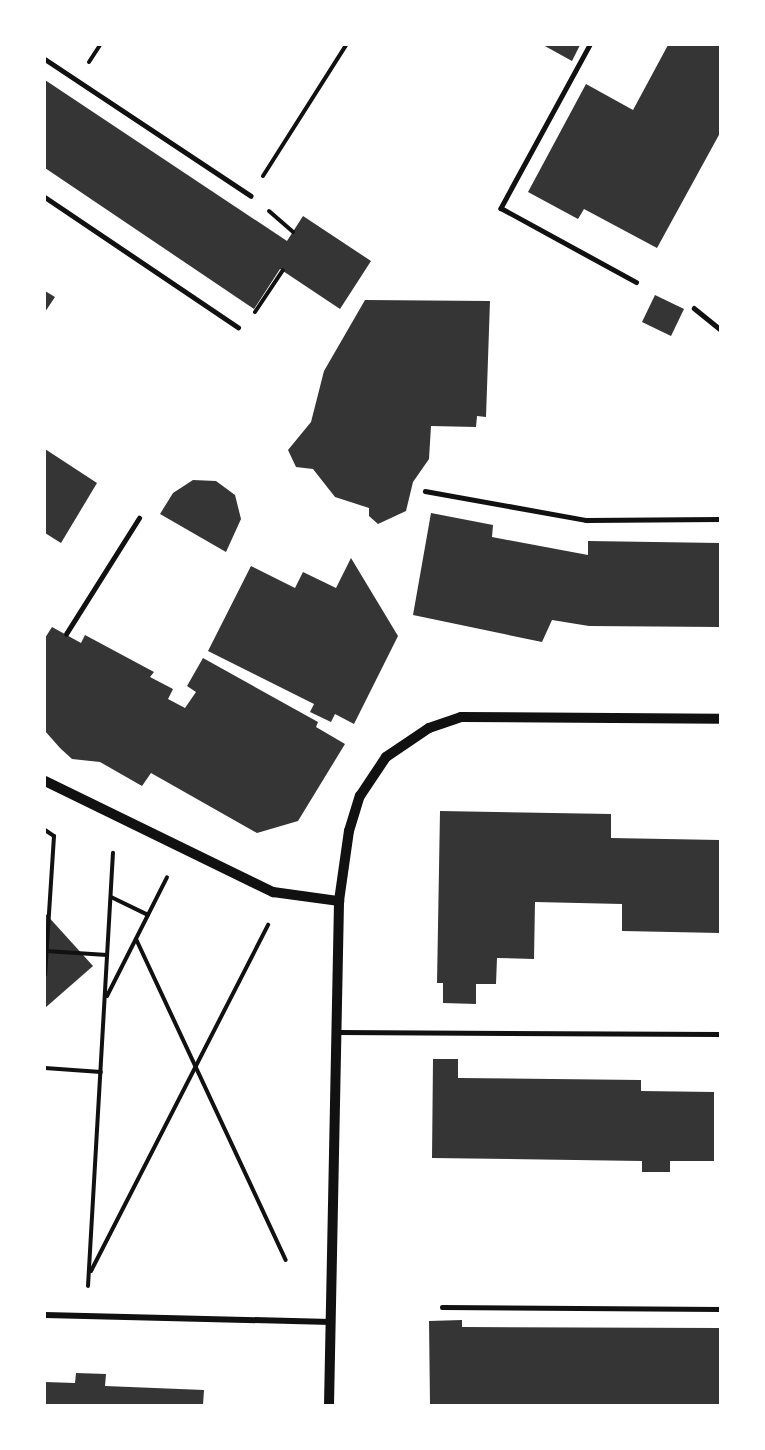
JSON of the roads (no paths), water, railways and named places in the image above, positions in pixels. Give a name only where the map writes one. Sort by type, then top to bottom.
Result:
[{"type":"street","points":[[329,1405],[339,901],[349,831],[375,771],[410,740],[461,717],[720,719]]},
{"type":"street","points":[[45,781],[273,892],[339,901]]},
{"type":"street","points":[[45,1315],[331,1322]]},
{"type":"lane","points":[[590,45],[501,208],[636,282]]},
{"type":"lane","points":[[45,59],[251,196]]},
{"type":"lane","points":[[45,197],[235,326]]},
{"type":"lane","points":[[694,308],[720,329]]},
{"type":"lane","points":[[426,491],[586,520],[720,519]]},
{"type":"lane","points":[[66,634],[139,518]]},
{"type":"lane","points":[[338,1032],[720,1034]]},
{"type":"lane","points":[[442,1307],[720,1309]]}]
